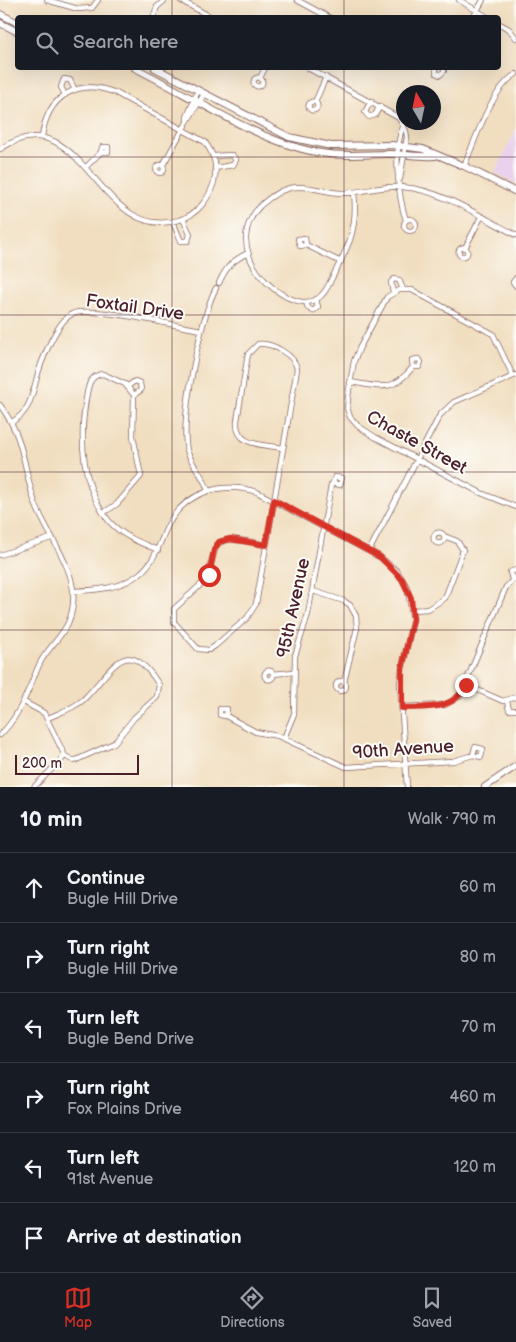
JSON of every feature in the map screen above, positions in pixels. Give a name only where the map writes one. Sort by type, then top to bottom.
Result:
[{"type":"main road","points":[[0,14],[15,22]]},
{"type":"main road","points":[[0,23],[15,30]]},
{"type":"main road","points":[[139,70],[272,140],[298,148],[322,154],[352,156],[401,154],[436,156]]},
{"type":"main road","points":[[159,70],[262,125],[304,142],[347,147],[402,146],[424,149],[436,156],[464,166],[516,192]]},
{"type":"main road","points":[[485,787],[516,766]]},
{"type":"street","points":[[47,0],[84,10],[92,8],[98,0]]},
{"type":"street","points":[[153,15],[157,6],[165,0]]},
{"type":"street","points":[[180,0],[208,15]]},
{"type":"street","points":[[297,0],[324,15]]},
{"type":"street","points":[[459,0],[484,15]]},
{"type":"street","points":[[475,15],[483,0]]},
{"type":"street","points":[[501,25],[509,29],[516,38]]},
{"type":"street","points":[[260,78],[264,70]]},
{"type":"street","points":[[312,70],[395,114],[404,127],[406,131],[401,154],[400,186],[402,209],[406,220]]},
{"type":"street","points":[[436,70],[436,73],[440,74],[443,73],[444,70]]},
{"type":"street","points":[[464,166],[496,95],[507,81],[516,74]]},
{"type":"street","points":[[315,102],[326,77]]},
{"type":"street","points":[[65,94],[61,87],[64,79],[70,80],[75,90]]},
{"type":"street","points":[[0,149],[20,139],[42,138],[60,144],[86,167],[131,215],[157,224],[183,219],[195,211],[207,198],[214,180],[214,156],[205,142],[109,90],[95,87],[75,90],[65,94],[50,110],[43,126],[42,138]]},
{"type":"street","points":[[163,165],[184,129],[201,92]]},
{"type":"street","points":[[371,101],[365,112],[369,117],[375,115],[380,106]]},
{"type":"street","points":[[86,167],[101,152]]},
{"type":"street","points":[[214,156],[232,155],[236,160],[233,165],[215,168]]},
{"type":"street","points":[[354,192],[356,224],[341,262],[322,295],[306,302],[289,298],[266,284],[251,265],[247,238],[258,208],[274,195],[288,188],[299,187],[328,192],[354,192],[400,186],[438,196],[516,235]]},
{"type":"street","points":[[465,248],[481,217]]},
{"type":"street","points":[[173,222],[180,241],[188,241],[190,234],[183,219]]},
{"type":"street","points":[[306,245],[341,262]]},
{"type":"street","points":[[219,283],[228,266],[237,258],[248,253]]},
{"type":"street","points":[[516,278],[513,282],[516,286]]},
{"type":"street","name":"Chaste Street","points":[[514,375],[492,334],[412,290],[403,289],[399,280],[394,279],[391,282],[393,293],[386,297],[354,362],[347,408],[354,422],[375,437],[481,493],[516,507]]},
{"type":"street","points":[[208,491],[204,479],[191,459],[185,434],[201,330],[206,309],[216,288]]},
{"type":"street","points":[[393,293],[403,289]]},
{"type":"street","points":[[306,302],[308,308],[313,311],[318,307],[316,299]]},
{"type":"street","name":"Foxtail Drive","points":[[12,422],[29,407],[40,367],[60,326],[74,313],[97,312],[201,330]]},
{"type":"street","points":[[266,545],[230,539],[219,542],[216,546],[206,580],[174,609],[173,617],[178,626],[198,649],[209,650],[215,646],[254,609],[266,545],[283,448],[296,364],[288,355],[266,344],[258,344],[253,346],[248,354],[237,421],[237,432],[244,440],[283,448]]},
{"type":"street","points":[[351,382],[386,387],[402,380],[413,367]]},
{"type":"street","points":[[103,512],[117,504],[133,488],[141,476],[134,436],[134,394],[128,386],[107,374],[99,374],[89,384],[82,442],[89,480],[103,512],[123,533],[158,550]]},
{"type":"street","points":[[369,551],[440,415],[460,399],[514,375]]},
{"type":"street","points":[[128,386],[135,381],[140,383],[141,390],[134,394]]},
{"type":"street","points":[[0,405],[12,422],[22,446],[34,498],[51,538],[68,568],[74,591],[68,624],[42,660],[17,716],[0,736]]},
{"type":"street","name":"95th Avenue","points":[[284,738],[295,706],[294,672],[298,644],[308,614],[331,485],[333,484]]},
{"type":"street","points":[[74,591],[100,590],[126,582],[147,567],[158,550],[168,526],[177,512],[186,503],[208,491],[240,488],[257,492],[369,551],[396,571],[407,588],[413,610],[413,627],[400,677],[408,787]]},
{"type":"street","points":[[413,610],[428,609],[445,598],[463,550],[456,541],[444,536]]},
{"type":"street","points":[[0,555],[23,549],[51,538]]},
{"type":"street","points":[[402,708],[445,705],[460,696],[506,587],[514,578],[510,572],[516,570]]},
{"type":"street","points":[[313,591],[344,601],[350,605],[356,616],[357,628],[344,682]]},
{"type":"street","points":[[24,702],[40,710],[48,718],[64,756],[74,761],[114,743],[134,718],[157,697],[159,685],[141,662],[133,657],[128,658],[120,662],[79,702],[48,718]]},
{"type":"street","points":[[273,674],[294,672]]},
{"type":"street","points":[[466,685],[507,701],[516,699]]},
{"type":"street","points":[[507,701],[509,710],[516,710]]},
{"type":"street","name":"90th Avenue","points":[[226,716],[256,732],[284,738],[346,767],[459,760],[473,755]]},
{"type":"street","points":[[34,787],[64,756]]},
{"type":"shaded area","points":[[516,129],[516,184],[495,173]]},
{"type":"route","points":[[209,575],[213,563],[214,550],[219,542],[230,539],[266,545],[274,500],[380,557],[402,579],[411,598],[413,610],[413,627],[400,677],[402,708],[440,706],[451,703],[460,696],[466,685]]}]
